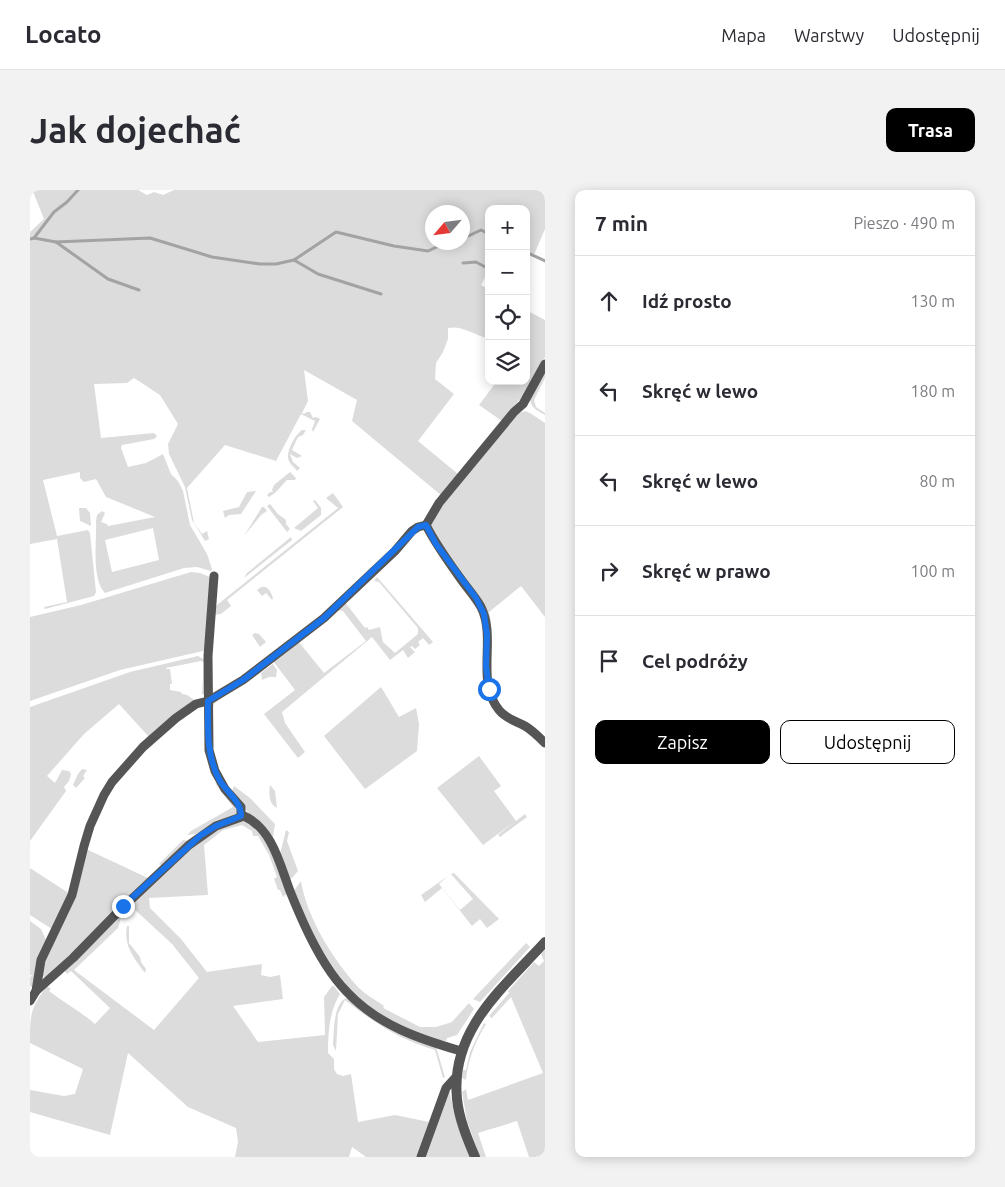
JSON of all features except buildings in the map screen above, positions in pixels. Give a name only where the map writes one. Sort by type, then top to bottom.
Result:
[{"type":"street","points":[[36,991],[41,960],[72,895],[84,846],[96,811],[112,782],[159,732],[196,704],[208,701],[243,680],[317,624],[382,563],[412,531],[426,525],[439,503],[514,412],[523,404],[545,364]]},
{"type":"street","points":[[426,525],[436,544],[476,598],[484,614],[487,635],[486,673],[490,692],[496,706],[504,716],[525,726],[545,743]]},
{"type":"street","points":[[214,576],[208,656],[209,750],[211,761],[220,781],[240,807],[241,816]]},
{"type":"street","points":[[30,1001],[36,991],[73,958],[118,912],[190,845],[216,826],[241,816],[250,818],[258,825],[271,843],[310,936],[346,992],[370,1012],[402,1031],[461,1051]]},
{"type":"street","points":[[475,1157],[459,1112],[456,1077],[461,1051],[471,1028],[481,1014],[545,942]]},
{"type":"street","points":[[421,1157],[446,1088],[456,1077]]},
{"type":"shaded area","points":[[30,190],[138,190],[147,195],[154,192],[163,195],[174,190],[545,190],[545,229],[533,257],[530,256],[530,205],[485,205],[485,277],[481,285],[485,288],[485,338],[458,328],[448,328],[448,339],[436,363],[435,379],[454,394],[418,441],[458,474],[479,448],[442,496],[352,421],[357,400],[304,370],[308,401],[302,413],[310,412],[313,418],[320,419],[313,432],[312,429],[315,421],[301,414],[276,461],[225,445],[187,488],[194,523],[202,534],[207,531],[209,539],[205,541],[192,520],[185,487],[169,454],[168,444],[178,424],[160,395],[134,378],[127,383],[94,384],[101,438],[154,433],[157,436],[154,439],[122,445],[121,448],[128,467],[146,463],[163,454],[171,474],[178,481],[183,491],[190,525],[207,554],[212,569],[211,571],[197,567],[184,568],[105,593],[98,579],[96,569],[97,515],[102,511],[105,513],[101,522],[108,526],[155,517],[106,497],[96,479],[84,482],[80,478],[80,472],[43,480],[57,536],[88,530],[90,533],[96,592],[94,596],[45,609],[44,607],[67,602],[57,539],[30,544],[30,232],[44,219],[34,194]],"holes":[[[153,528],[159,560],[112,572],[105,540]]]},
{"type":"shaded area","points":[[530,312],[545,320],[545,357],[530,384]]},
{"type":"shaded area","points":[[545,369],[545,378],[534,400],[536,407],[545,415],[533,407],[530,398]]},
{"type":"shaded area","points":[[494,385],[529,385],[502,421],[479,405]]},
{"type":"shaded area","points":[[525,411],[545,423],[545,617],[521,586],[489,612],[491,622],[432,529],[431,523],[436,512],[516,414]]},
{"type":"shaded area","points":[[302,430],[306,430],[303,435],[298,437],[292,450],[302,456],[297,458],[290,454],[293,462],[300,468],[297,471],[290,462],[288,453],[294,440]]},
{"type":"shaded area","points":[[290,472],[296,478],[295,480],[287,480],[269,497],[267,495],[273,492],[274,485]]},
{"type":"shaded area","points":[[256,491],[241,514],[229,515],[225,518],[223,511],[239,507],[247,492]]},
{"type":"shaded area","points":[[333,493],[343,507],[227,600],[231,606],[221,614],[214,615],[214,609],[217,605],[338,508],[326,498]]},
{"type":"shaded area","points":[[315,500],[321,508],[321,515],[301,531],[294,528],[318,508],[313,501]]},
{"type":"shaded area","points":[[270,504],[286,520],[286,524],[290,529],[287,532],[267,506]]},
{"type":"shaded area","points":[[262,507],[267,511],[261,515],[244,536]]},
{"type":"shaded area","points":[[79,508],[86,508],[90,513],[91,526],[80,521]]},
{"type":"shaded area","points":[[291,537],[292,540],[244,578],[247,573]]},
{"type":"shaded area","points":[[191,572],[210,577],[205,649],[203,651],[120,670],[30,701],[30,617],[81,605]]},
{"type":"shaded area","points":[[377,577],[433,642],[429,645],[423,638],[418,642],[420,645],[415,649],[412,646],[410,647],[415,652],[408,658],[403,650],[390,660],[372,637],[282,712],[285,723],[305,752],[298,758],[264,714],[295,690],[273,661],[215,703],[213,707],[211,703],[298,641],[324,673],[366,641],[343,611],[335,610],[344,601],[365,628],[367,627],[369,630],[380,627],[383,642],[395,653],[418,634],[418,628],[379,582],[374,581]]},
{"type":"shaded area","points":[[261,587],[266,587],[269,590],[273,598],[272,600],[266,593],[262,596],[257,590]]},
{"type":"shaded area","points":[[255,633],[259,634],[266,642],[260,647],[252,635]]},
{"type":"shaded area","points":[[198,656],[205,660],[204,694],[202,694],[204,662],[166,668],[170,669],[172,684],[170,684],[170,690],[181,692],[196,701],[149,737],[119,704],[84,734],[47,776],[55,783],[62,770],[69,771],[71,774],[69,781],[64,787],[66,791],[30,841],[30,707],[130,672]]},
{"type":"shaded area","points":[[273,664],[277,670],[276,677],[262,680],[261,673]]},
{"type":"shaded area","points":[[381,687],[399,717],[416,708],[419,724],[417,751],[365,789],[324,736]]},
{"type":"shaded area","points":[[479,756],[501,786],[494,791],[516,821],[525,814],[527,817],[500,837],[498,835],[514,822],[483,845],[437,788]]},
{"type":"shaded area","points":[[82,769],[87,770],[83,776],[85,778],[76,788],[73,785]]},
{"type":"shaded area","points":[[215,783],[218,783],[237,807],[237,814],[196,834],[187,835],[233,807]]},
{"type":"shaded area","points":[[270,785],[275,791],[277,808],[271,801],[269,794]]},
{"type":"shaded area","points":[[234,786],[250,798],[275,824],[273,837],[271,838],[231,793]]},
{"type":"shaded area","points":[[244,820],[260,834],[272,852],[288,893],[283,897],[280,890],[278,890],[274,879],[277,877],[269,855],[258,836],[253,836],[252,831],[242,825],[223,830],[204,845],[208,895],[149,898],[150,908],[181,939],[207,972],[262,964],[261,975],[270,977],[280,975],[283,999],[233,1006],[258,1042],[325,1035],[324,997],[334,986],[340,994],[331,1015],[328,1053],[334,1059],[334,1069],[337,1074],[343,1076],[351,1074],[358,1122],[395,1115],[429,1122],[419,1150],[419,1157],[366,1157],[352,1147],[349,1157],[235,1157],[238,1142],[236,1128],[188,1107],[128,1053],[110,1135],[30,1112],[30,1090],[64,1096],[75,1094],[83,1069],[30,1043],[32,1012],[47,986],[51,989],[49,991],[95,1024],[110,1008],[71,971],[67,974],[64,970],[122,914],[118,928],[74,970],[154,1030],[199,978],[172,944],[131,906],[137,900],[137,897],[204,837],[213,831]]},
{"type":"shaded area","points":[[286,830],[289,832],[287,841],[298,871],[291,879],[288,878],[280,854]]},
{"type":"shaded area","points":[[183,840],[189,841],[163,866],[159,864]]},
{"type":"shaded area","points":[[86,849],[150,879],[45,978],[42,975],[42,964]]},
{"type":"shaded area","points":[[30,868],[70,894],[52,929],[30,915]]},
{"type":"shaded area","points":[[454,873],[499,919],[487,928],[480,919],[472,926],[442,888],[425,902],[421,895],[448,876],[439,884],[460,910],[473,899],[451,874]]},
{"type":"shaded area","points":[[301,881],[309,909],[322,938],[340,965],[359,988],[384,1006],[385,1009],[420,1027],[436,1027],[452,1022],[469,1003],[474,1009],[457,1035],[447,1038],[446,1041],[434,1040],[380,1016],[343,984],[324,956],[293,892]]},
{"type":"shaded area","points":[[30,921],[41,929],[46,940],[33,988],[30,986],[32,975],[30,975]]},
{"type":"shaded area","points":[[127,926],[129,926],[129,943],[140,957],[146,969],[145,973],[133,957],[128,945]]},
{"type":"shaded area","points":[[526,943],[530,947],[480,1002],[473,999]]},
{"type":"shaded area","points":[[545,950],[545,1157],[529,1157],[517,1121],[478,1133],[486,1157],[480,1157],[467,1121],[462,1092],[466,1089],[468,1100],[543,1073],[511,997],[492,1018],[489,1016],[534,962],[539,966],[544,961],[541,954]]},
{"type":"shaded area","points":[[347,998],[436,1047],[445,1077],[443,1078],[435,1050],[387,1030],[345,1000],[338,1014],[336,1051],[333,1045],[335,1018],[339,1005]]},
{"type":"shaded area","points":[[484,1023],[486,1024],[470,1058],[466,1080],[462,1078],[463,1070],[466,1070],[470,1052]]},
{"type":"shaded area","points":[[449,1090],[458,1127],[470,1157],[424,1157]]},
{"type":"waterway","points":[[34,238],[54,212],[78,190]]},
{"type":"waterway","points":[[470,235],[481,230],[485,232]]},
{"type":"waterway","points":[[294,260],[336,232],[394,246],[430,250]]},
{"type":"waterway","points":[[30,239],[56,242],[150,238],[212,257],[260,264],[276,264],[294,260],[318,274],[381,294]]},
{"type":"waterway","points":[[56,242],[108,279],[139,290]]},
{"type":"waterway","points":[[530,254],[545,261]]},
{"type":"waterway","points":[[463,263],[476,262],[485,267]]},
{"type":"route","points":[[123,906],[201,835],[223,822],[241,816],[240,807],[225,789],[211,761],[208,701],[243,680],[324,618],[418,527],[426,525],[436,544],[476,598],[484,614],[487,635],[486,666],[489,689]]}]
